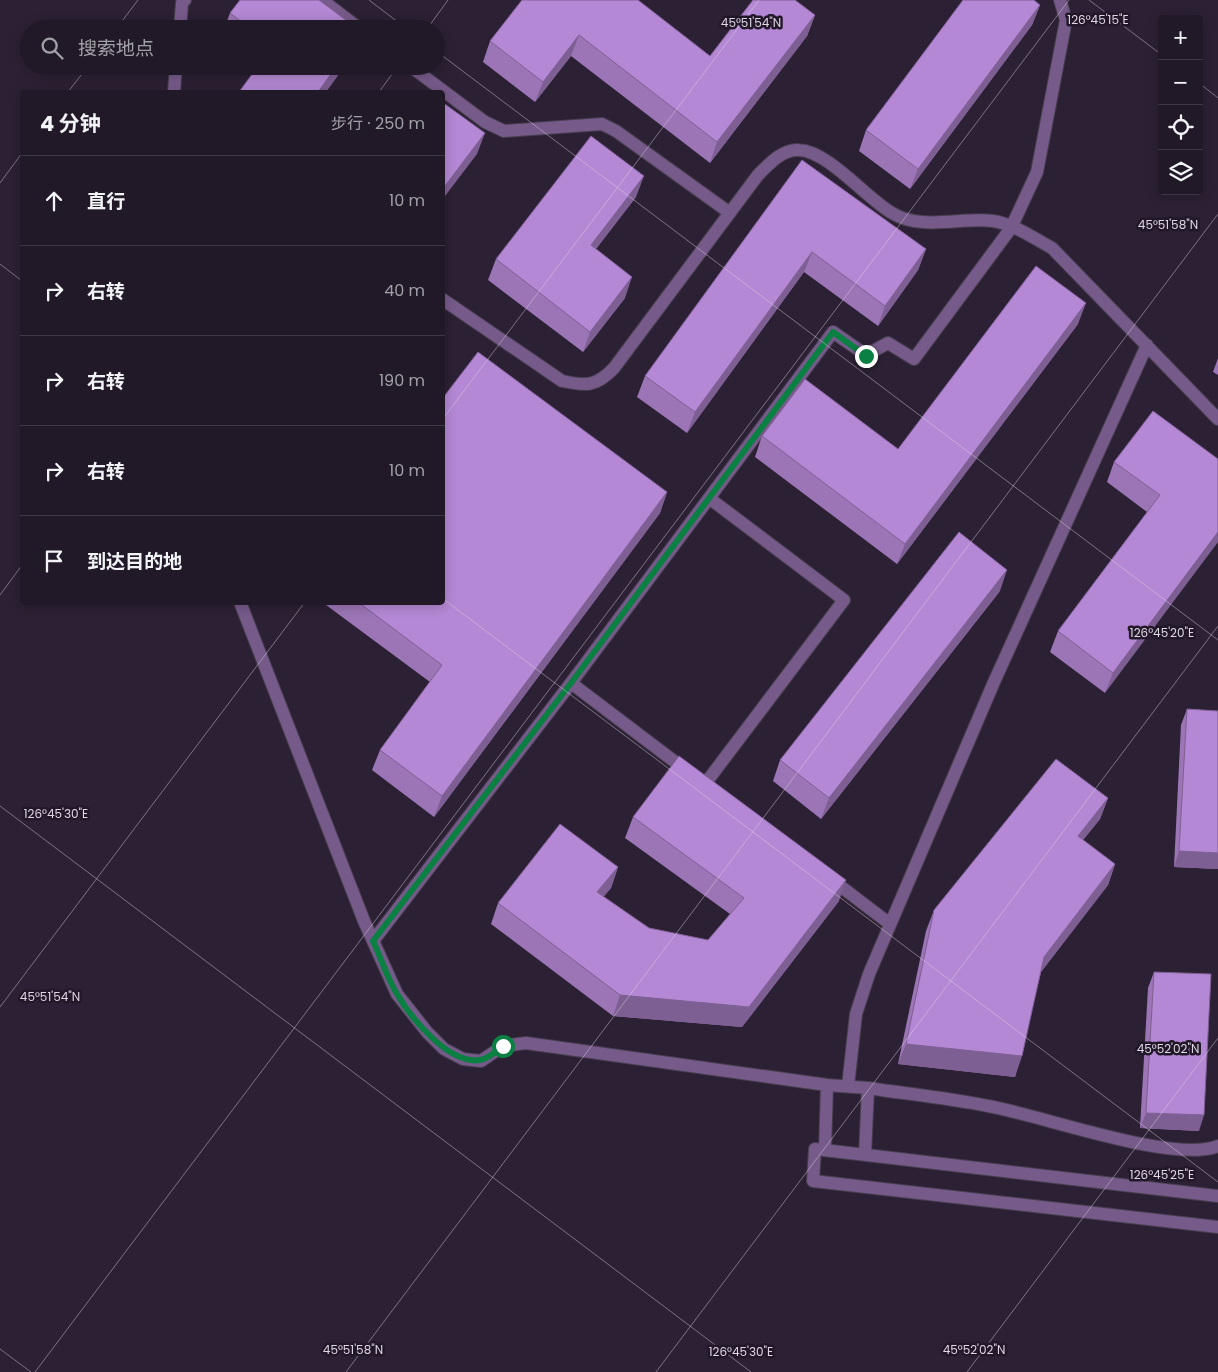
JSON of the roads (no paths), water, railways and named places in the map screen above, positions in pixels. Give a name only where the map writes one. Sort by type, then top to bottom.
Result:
[{"type":"street","points":[[181,20],[182,3],[185,0]]},
{"type":"street","points":[[322,0],[348,20]]},
{"type":"street","points":[[373,941],[571,683],[833,332],[866,356],[888,343],[914,360],[1011,228],[1037,172],[1066,20],[1060,0]]},
{"type":"street","points":[[174,90],[175,75]]},
{"type":"street","points":[[422,75],[442,90]]},
{"type":"street","points":[[445,92],[485,122],[504,131],[602,124],[616,131],[730,213]]},
{"type":"street","points":[[445,301],[562,381],[580,384],[601,381],[614,368],[758,175],[781,153],[798,149],[817,154],[892,214],[911,221],[994,222],[1052,248],[1218,419]]},
{"type":"street","points":[[848,1086],[856,1014],[869,974],[994,682],[1147,345]]},
{"type":"street","points":[[571,683],[709,787],[844,600],[709,498]]},
{"type":"street","points":[[241,605],[373,941],[397,994],[427,1032],[444,1049],[463,1059],[482,1060],[503,1046],[526,1043],[827,1085],[868,1088],[989,1106],[1142,1144],[1206,1150],[1218,1146]]},
{"type":"street","points":[[821,872],[890,924]]},
{"type":"street","points":[[825,1150],[827,1085]]},
{"type":"street","points":[[865,1155],[868,1088]]},
{"type":"street","points":[[1218,1196],[815,1149],[813,1181],[1218,1226]]}]
